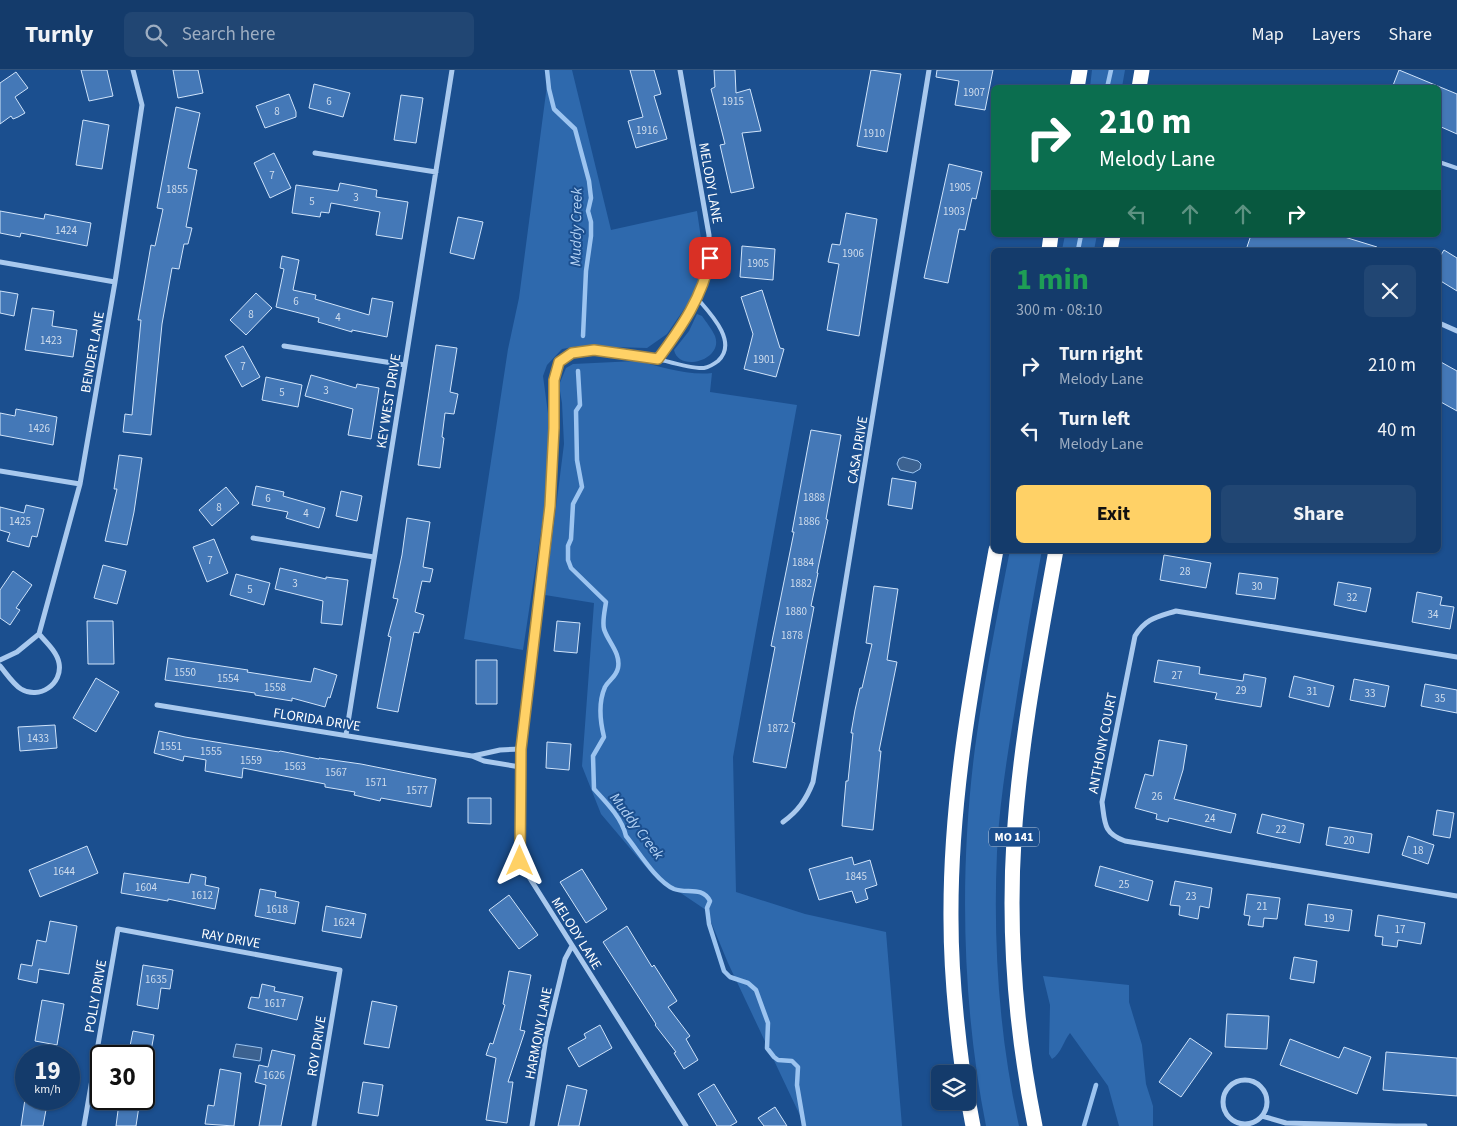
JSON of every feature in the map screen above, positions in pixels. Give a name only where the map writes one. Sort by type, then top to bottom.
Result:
[{"type":"highway","points":[[1078,85],[1080,70]]},
{"type":"highway","points":[[1140,85],[1142,70]]},
{"type":"highway","points":[[963,1065],[953,975],[951,918],[952,860],[963,745],[995,553]]},
{"type":"highway","name":"MO 141","points":[[1035,1126],[1024,1068],[1017,1012],[1013,955],[1012,896],[1014,848],[1027,724],[1056,553]]},
{"type":"highway","points":[[970,1110],[973,1126]]},
{"type":"street","name":"BENDER LANE","points":[[39,634],[80,484],[115,282],[142,105],[133,70]]},
{"type":"street","name":"KEY WEST DRIVE","points":[[346,735],[452,70]]},
{"type":"street","name":"MELODY LANE","points":[[680,70],[709,235],[710,258],[697,298],[679,330],[658,359],[594,350],[572,353],[559,362],[554,380],[554,428],[550,506],[521,749],[520,861],[686,1126]]},
{"type":"street","name":"CASA DRIVE","points":[[783,822],[796,813],[808,797],[813,782],[929,70]]},
{"type":"street","points":[[315,153],[436,172]]},
{"type":"street","points":[[0,262],[115,282]]},
{"type":"street","points":[[1441,324],[1457,331]]},
{"type":"street","points":[[284,346],[406,365]]},
{"type":"street","points":[[0,471],[80,484]]},
{"type":"street","points":[[253,538],[374,558]]},
{"type":"street","name":"ANTHONY COURT","points":[[1457,657],[1176,611],[1157,617],[1142,626],[1135,636],[1102,802],[1106,828],[1114,837],[1125,841],[1457,896]]},
{"type":"street","points":[[0,660],[17,652],[39,634],[58,660],[60,671],[55,682],[48,689],[37,693],[27,692],[18,688],[0,666]]},
{"type":"street","name":"FLORIDA DRIVE","points":[[158,706],[472,756],[484,761],[520,768]]},
{"type":"street","name":"FLORIDA DRIVE","points":[[472,756],[500,750],[521,749]]},
{"type":"street","name":"RAY DRIVE","points":[[118,929],[340,970]]},
{"type":"street","name":"POLLY DRIVE","points":[[84,1126],[118,929]]},
{"type":"street","name":"HARMONY LANE","points":[[532,1126],[546,1038],[564,959],[572,946]]},
{"type":"street","name":"ROY DRIVE","points":[[314,1126],[340,970]]},
{"type":"street","points":[[1262,1116],[1267,1102],[1262,1089],[1257,1084],[1244,1080],[1236,1081],[1226,1091],[1223,1104],[1225,1112],[1229,1118],[1242,1124],[1249,1123],[1262,1116],[1286,1124],[1425,1126]]},
{"type":"lane","points":[[1441,163],[1457,168]]},
{"type":"lane","points":[[658,359],[703,368],[712,365],[720,359],[724,352],[725,343],[722,332],[697,298]]},
{"type":"shaded area","points":[[549,70],[572,70],[611,230],[697,211],[703,252],[701,271],[693,296],[667,334],[647,348],[579,346],[562,349],[547,365],[543,376],[553,451],[523,650],[464,639],[508,349],[519,298]]},
{"type":"shaded area","points":[[1092,70],[1125,70],[1122,85],[1090,85]]},
{"type":"shaded area","points":[[1065,237],[1097,237],[1094,248],[1062,248]]},
{"type":"shaded area","points":[[697,314],[702,316],[712,331],[716,344],[713,352],[700,361],[684,361],[678,357],[674,350],[689,331]]},
{"type":"shaded area","points":[[636,361],[684,372],[712,373],[710,392],[797,405],[733,757],[736,892],[805,914],[886,932],[902,1126],[805,1126],[728,963],[706,910],[651,873],[601,814],[582,766],[594,603],[545,595],[564,444],[559,385],[566,368],[573,364]]},
{"type":"shaded area","points":[[903,457],[918,461],[921,464],[920,469],[913,473],[900,470],[897,464],[899,459]]},
{"type":"shaded area","points":[[1009,553],[1041,553],[1005,770],[997,852],[996,921],[999,990],[1012,1092],[1019,1126],[986,1126],[978,1080],[968,986],[965,890],[970,795],[975,748]]},
{"type":"shaded area","points":[[1043,976],[1129,985],[1129,1002],[1142,1045],[1146,1084],[1153,1106],[1153,1126],[1119,1126],[1108,1086],[1070,1033],[1058,1054],[1052,1059],[1049,1054],[1050,1005]]},
{"type":"shaded area","points":[[236,1044],[262,1048],[260,1061],[233,1057]]},
{"type":"building","points":[[81,70],[107,70],[113,96],[89,101]]},
{"type":"building","points":[[173,70],[198,70],[203,93],[178,98]]},
{"type":"building","points":[[630,70],[654,70],[661,94],[654,96],[667,139],[636,148],[628,121],[643,117]]},
{"type":"building","points":[[714,70],[735,70],[736,93],[750,89],[761,131],[742,133],[754,188],[731,193],[720,145],[725,144],[711,89],[715,87]]},
{"type":"building","points":[[871,70],[901,74],[887,152],[857,146]]},
{"type":"building","points":[[937,70],[993,70],[985,110],[955,105],[959,81],[936,77]]},
{"type":"building","points":[[1399,70],[1435,85],[1393,85]]},
{"type":"building","points":[[16,72],[28,88],[15,97],[25,113],[13,119],[11,116],[0,124],[0,83]]},
{"type":"building","points":[[314,84],[350,93],[343,117],[309,108]]},
{"type":"building","points":[[1441,87],[1457,94],[1457,134],[1441,127]]},
{"type":"building","points":[[289,94],[296,117],[265,128],[256,106]]},
{"type":"building","points":[[401,95],[423,98],[416,143],[394,140]]},
{"type":"building","points":[[176,107],[200,113],[188,168],[197,170],[186,227],[192,228],[188,244],[184,244],[179,269],[172,268],[162,324],[151,435],[123,432],[125,414],[132,415],[141,320],[138,320],[151,245],[155,246],[163,209],[157,208]]},
{"type":"building","points":[[83,120],[109,125],[102,169],[76,165]]},
{"type":"building","points":[[274,153],[291,188],[270,198],[254,163]]},
{"type":"building","points":[[949,164],[982,172],[976,199],[972,198],[965,230],[959,229],[948,283],[924,278]]},
{"type":"building","points":[[340,183],[377,190],[376,197],[408,202],[402,239],[376,235],[380,212],[331,203],[329,213],[321,212],[320,217],[292,213],[296,185],[338,191]]},
{"type":"building","points":[[0,211],[44,219],[45,214],[91,223],[87,246],[21,233],[20,237],[0,233]]},
{"type":"building","points":[[846,213],[877,219],[859,336],[827,330],[839,264],[828,262],[832,244],[840,245]]},
{"type":"building","points":[[458,217],[483,222],[474,259],[450,253]]},
{"type":"building","points":[[1250,237],[1344,237],[1377,247],[1377,248],[1247,248]]},
{"type":"building","points":[[742,246],[775,249],[773,280],[740,277]]},
{"type":"building","points":[[1444,250],[1457,258],[1457,291],[1441,281],[1441,255]]},
{"type":"building","points":[[282,256],[299,260],[293,290],[316,295],[315,299],[369,315],[372,298],[393,302],[387,337],[352,330],[352,332],[318,322],[319,318],[276,307],[284,269],[280,268]]},
{"type":"building","points":[[762,290],[780,348],[784,349],[776,377],[744,369],[753,334],[741,297]]},
{"type":"building","points":[[0,291],[18,294],[14,316],[0,313]]},
{"type":"building","points":[[256,293],[272,308],[246,335],[230,320]]},
{"type":"building","points":[[32,308],[54,311],[52,326],[77,330],[73,357],[25,350]]},
{"type":"building","points":[[436,345],[457,348],[450,392],[458,394],[454,414],[445,413],[440,468],[418,465]]},
{"type":"building","points":[[243,346],[260,377],[242,387],[225,356]]},
{"type":"building","points":[[1441,362],[1457,371],[1457,411],[1441,402]]},
{"type":"building","points":[[311,375],[356,388],[357,384],[379,388],[371,439],[348,435],[353,409],[305,396]]},
{"type":"building","points":[[266,377],[302,385],[298,407],[262,400]]},
{"type":"building","points":[[16,409],[57,417],[53,445],[0,435],[0,413],[15,416]]},
{"type":"building","points":[[811,430],[841,435],[826,519],[828,520],[811,606],[814,607],[792,722],[795,723],[786,768],[753,762],[775,647],[771,646],[794,532],[792,532]]},
{"type":"building","points":[[119,455],[142,458],[127,545],[105,541],[117,489],[114,489]]},
{"type":"building","points":[[892,478],[916,482],[912,509],[888,505]]},
{"type":"building","points":[[256,486],[284,492],[283,496],[325,508],[319,528],[286,518],[288,512],[252,505]]},
{"type":"building","points":[[226,487],[239,503],[212,526],[199,510]]},
{"type":"building","points":[[341,491],[362,496],[357,521],[336,516]]},
{"type":"building","points":[[26,505],[44,509],[37,537],[32,536],[29,547],[7,541],[10,533],[0,530],[0,507],[24,513]]},
{"type":"building","points":[[407,518],[430,522],[423,567],[433,569],[430,582],[422,581],[415,612],[424,615],[419,633],[414,632],[398,712],[377,708],[391,637],[388,636],[398,599],[393,598]]},
{"type":"building","points":[[214,539],[228,573],[207,582],[193,547]]},
{"type":"building","points":[[1164,555],[1211,563],[1206,588],[1160,580]]},
{"type":"building","points":[[103,565],[126,571],[117,604],[94,598]]},
{"type":"building","points":[[280,568],[326,579],[326,577],[348,580],[342,625],[321,623],[323,601],[275,589]]},
{"type":"building","points":[[13,571],[32,585],[16,608],[20,610],[10,625],[0,618],[0,590]]},
{"type":"building","points":[[1239,573],[1278,578],[1275,599],[1236,594]]},
{"type":"building","points":[[236,574],[270,583],[264,605],[230,595]]},
{"type":"building","points":[[1338,582],[1371,588],[1366,612],[1334,605]]},
{"type":"building","points":[[874,586],[898,589],[887,660],[897,662],[879,751],[881,751],[873,830],[842,826],[853,733],[851,733],[860,688],[862,688],[872,644],[866,643]]},
{"type":"building","points":[[1417,592],[1442,597],[1440,605],[1454,607],[1450,629],[1412,622]]},
{"type":"building","points":[[87,621],[113,621],[114,664],[88,664]]},
{"type":"building","points":[[557,621],[580,623],[577,653],[554,651]]},
{"type":"building","points":[[168,658],[311,682],[314,668],[337,675],[330,698],[328,697],[325,707],[292,698],[292,701],[255,695],[255,693],[165,680]]},
{"type":"building","points":[[476,660],[497,660],[497,704],[476,704]]},
{"type":"building","points":[[1158,660],[1200,667],[1199,674],[1243,681],[1244,674],[1266,678],[1261,707],[1215,699],[1217,693],[1154,682]]},
{"type":"building","points":[[1294,676],[1334,686],[1329,707],[1289,697]]},
{"type":"building","points":[[96,678],[119,692],[96,732],[73,718]]},
{"type":"building","points":[[1354,679],[1389,686],[1385,707],[1350,700]]},
{"type":"building","points":[[1425,684],[1457,690],[1457,713],[1421,706]]},
{"type":"building","points":[[55,725],[57,748],[20,751],[18,727]]},
{"type":"building","points":[[159,731],[319,759],[361,764],[436,779],[431,807],[381,798],[380,801],[354,795],[355,792],[325,787],[325,784],[243,768],[242,778],[205,771],[206,760],[184,756],[183,761],[154,753]]},
{"type":"building","points":[[1159,740],[1187,745],[1183,770],[1174,799],[1236,814],[1231,833],[1169,818],[1168,822],[1156,819],[1157,814],[1135,808],[1145,774],[1153,776]]},
{"type":"building","points":[[547,742],[571,744],[569,770],[546,768]]},
{"type":"building","points":[[468,798],[491,798],[491,824],[468,823]]},
{"type":"building","points":[[1437,810],[1454,813],[1450,838],[1433,835]]},
{"type":"building","points":[[1262,814],[1304,824],[1300,843],[1257,833]]},
{"type":"building","points":[[1329,827],[1372,834],[1369,853],[1326,845]]},
{"type":"building","points":[[1408,836],[1434,845],[1428,864],[1402,855]]},
{"type":"building","points":[[87,846],[98,873],[40,897],[29,870]]},
{"type":"building","points":[[852,857],[854,865],[870,860],[877,885],[865,889],[868,899],[856,903],[852,891],[819,900],[809,869]]},
{"type":"building","points":[[1100,866],[1153,881],[1148,901],[1095,886]]},
{"type":"building","points":[[582,869],[607,909],[586,923],[560,882]]},
{"type":"building","points":[[124,873],[189,883],[191,874],[206,877],[205,885],[219,888],[215,909],[168,899],[168,901],[121,893]]},
{"type":"building","points":[[1175,881],[1212,888],[1209,908],[1200,906],[1198,919],[1179,915],[1180,906],[1170,905]]},
{"type":"building","points":[[260,889],[276,892],[275,897],[299,902],[295,924],[255,916]]},
{"type":"building","points":[[1247,894],[1280,898],[1277,919],[1264,918],[1263,927],[1248,925],[1250,916],[1244,915]]},
{"type":"building","points":[[509,895],[538,935],[519,949],[489,910]]},
{"type":"building","points":[[1308,904],[1352,910],[1349,931],[1305,925]]},
{"type":"building","points":[[326,906],[366,914],[361,938],[322,931]]},
{"type":"building","points":[[1378,915],[1425,923],[1421,944],[1398,940],[1397,947],[1382,945],[1383,937],[1375,936]]},
{"type":"building","points":[[50,921],[77,926],[69,974],[39,969],[37,983],[18,979],[21,964],[32,966],[37,940],[46,942]]},
{"type":"building","points":[[627,926],[652,967],[654,965],[677,1001],[668,1007],[690,1036],[686,1039],[698,1060],[684,1069],[674,1053],[676,1052],[655,1025],[603,942]]},
{"type":"building","points":[[1294,957],[1317,961],[1314,983],[1290,979]]},
{"type":"building","points":[[143,965],[173,970],[170,989],[161,988],[158,1009],[137,1005]]},
{"type":"building","points":[[509,971],[531,975],[520,1030],[525,1031],[508,1082],[513,1082],[507,1123],[486,1120],[496,1058],[486,1055],[490,1043],[493,1044],[505,1005],[503,1004]]},
{"type":"building","points":[[262,984],[275,987],[274,991],[303,997],[297,1020],[248,1008],[251,997],[259,998]]},
{"type":"building","points":[[42,1000],[64,1004],[57,1045],[35,1041]]},
{"type":"building","points":[[372,1001],[397,1006],[389,1048],[364,1044]]},
{"type":"building","points":[[1227,1014],[1269,1016],[1267,1049],[1225,1047]]},
{"type":"building","points":[[600,1025],[612,1048],[579,1067],[568,1048],[586,1038],[584,1034]]},
{"type":"building","points":[[133,1031],[154,1035],[152,1045],[130,1045]]},
{"type":"building","points":[[1190,1038],[1212,1053],[1181,1097],[1159,1082]]},
{"type":"building","points":[[1290,1039],[1339,1058],[1344,1047],[1371,1057],[1357,1094],[1280,1065]]},
{"type":"building","points":[[272,1050],[295,1055],[281,1126],[259,1126],[266,1085],[255,1082],[259,1065],[268,1067]]},
{"type":"building","points":[[1386,1052],[1457,1058],[1457,1096],[1383,1090]]},
{"type":"building","points":[[220,1069],[241,1073],[234,1126],[205,1124],[208,1105],[214,1106]]},
{"type":"building","points":[[363,1082],[383,1085],[378,1116],[358,1113]]},
{"type":"building","points":[[714,1084],[737,1122],[730,1126],[717,1126],[698,1094]]},
{"type":"building","points":[[567,1085],[587,1090],[579,1126],[558,1126]]},
{"type":"building","points":[[775,1107],[787,1126],[764,1126],[758,1118]]},
{"type":"building","points":[[23,1110],[46,1110],[43,1126],[21,1126]]},
{"type":"building","points":[[118,1110],[138,1110],[136,1126],[116,1126]]},
{"type":"waterway","name":"Muddy Creek","points":[[547,70],[554,109],[575,129],[589,181],[591,198],[588,211],[591,222],[591,236],[586,271],[583,336]]},
{"type":"waterway","points":[[1108,85],[1111,70]]},
{"type":"waterway","points":[[1078,248],[1081,237]]},
{"type":"waterway","name":"Muddy Creek","points":[[578,371],[580,405],[576,411],[577,460],[582,487],[573,504],[568,560],[571,568],[606,602],[603,619],[604,629],[618,657],[617,671],[605,687],[601,699],[604,737],[593,756],[594,789],[613,811],[621,823],[626,836],[661,880],[674,889],[699,892],[707,896],[710,901],[707,908],[709,924],[724,971],[730,977],[748,983],[756,990],[768,1023],[767,1048],[778,1060],[792,1061],[798,1067],[797,1085],[804,1126]]},
{"type":"waterway","points":[[1084,1126],[1096,1085]]},
{"type":"route","points":[[520,861],[521,749],[550,506],[554,428],[554,380],[559,362],[572,353],[594,350],[658,359],[679,330],[696,300],[703,285],[710,258]]}]
